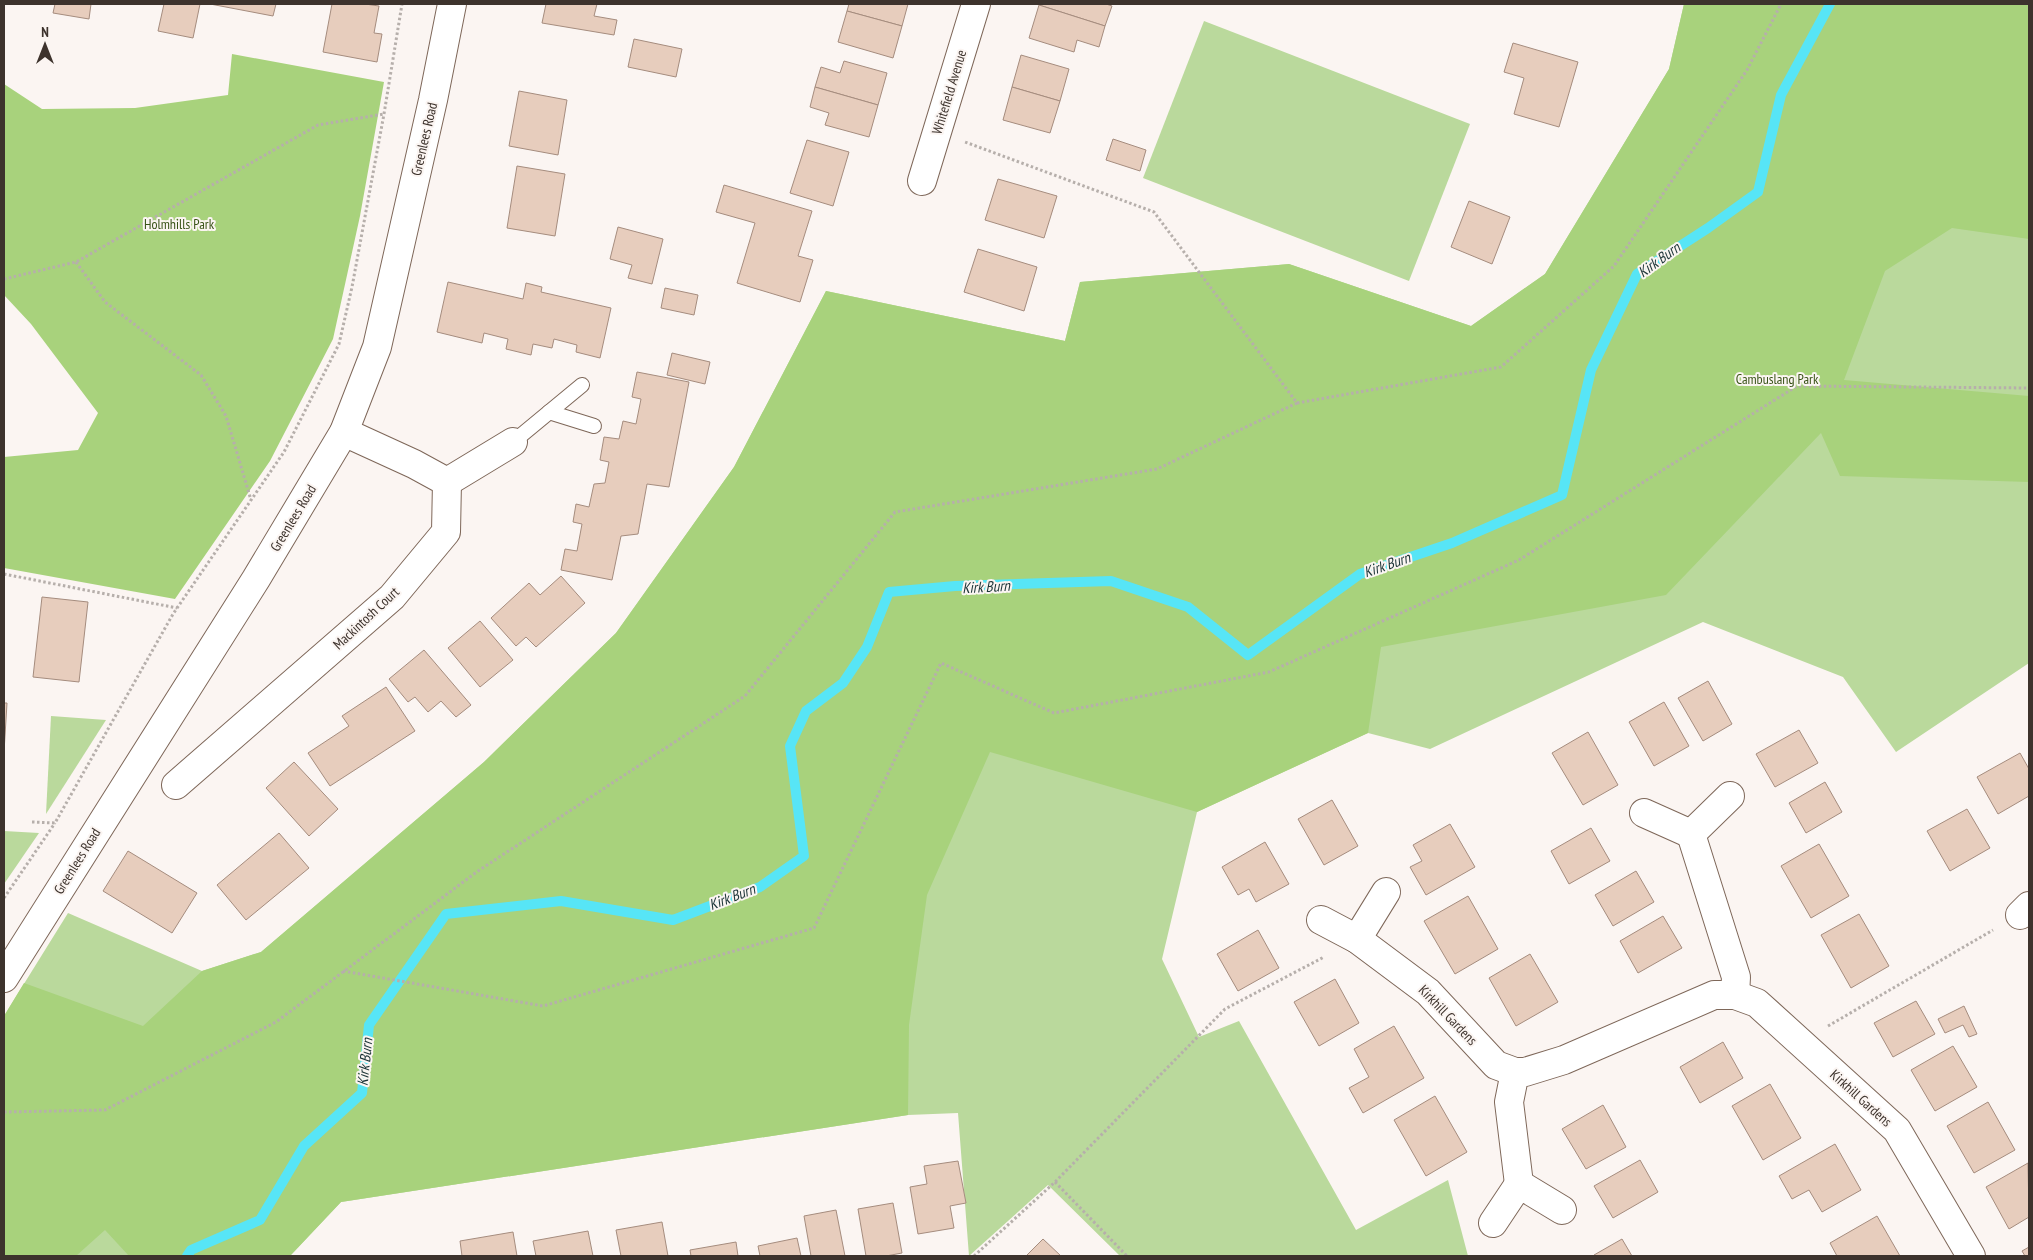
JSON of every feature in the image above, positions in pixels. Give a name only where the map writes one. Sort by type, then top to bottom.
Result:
[{"type":"street","name":"Greenlees Road","points":[[4,978],[256,579],[344,432],[377,347],[433,100],[452,4]]},
{"type":"street","name":"Whitefield Avenue","points":[[922,181],[976,4]]},
{"type":"street","points":[[344,432],[447,482],[512,442]]},
{"type":"street","name":"Mackintosh Court","points":[[176,785],[392,597],[446,532],[447,482]]},
{"type":"street","points":[[1691,834],[1730,796]]},
{"type":"street","points":[[1644,813],[1691,834],[1736,977],[1735,995]]},
{"type":"street","points":[[1357,939],[1386,892]]},
{"type":"street","name":"Kirkhill Gardens","points":[[1321,920],[1357,939],[1428,992],[1496,1065],[1514,1072],[1525,1072],[1564,1060],[1714,995],[1735,995],[1758,1003],[1897,1130],[1971,1256]]},
{"type":"street","points":[[1493,1223],[1519,1184],[1508,1102],[1514,1072]]},
{"type":"street","points":[[1519,1184],[1562,1210]]},
{"type":"lane","points":[[512,442],[582,385]]},
{"type":"lane","points":[[549,412],[594,426]]},
{"type":"path","points":[[4,898],[55,823],[177,608],[284,452],[339,344],[352,287],[402,4]]},
{"type":"path","points":[[4,1112],[105,1110],[276,1022],[478,871],[745,696],[895,512],[1157,469],[1297,403],[1501,367],[1614,266],[1747,70],[1780,4]]},
{"type":"path","points":[[4,279],[76,262],[318,125],[384,114]]},
{"type":"path","points":[[937,132],[1154,212],[1297,403]]},
{"type":"path","points":[[76,262],[106,302],[201,375],[226,416],[251,500]]},
{"type":"path","points":[[343,971],[543,1006],[814,928],[941,663],[1054,713],[1269,672],[1519,560],[1796,386],[2029,388]]},
{"type":"path","points":[[4,574],[177,608]]},
{"type":"path","points":[[32,822],[55,823]]},
{"type":"path","points":[[1800,1042],[2025,910]]},
{"type":"path","points":[[974,1256],[1055,1182],[1225,1009],[1357,939]]},
{"type":"path","points":[[1055,1182],[1127,1256]]},
{"type":"green space","name":"Cambuslang Park","points":[[1684,4],[2029,4],[2029,663],[1896,752],[1843,677],[1703,622],[1430,749],[1368,733],[1197,812],[1162,959],[1199,1037],[1239,1021],[1356,1230],[1448,1180],[1468,1256],[1120,1256],[1048,1185],[969,1256],[958,1113],[908,1115],[341,1202],[290,1256],[4,1256],[4,1016],[68,913],[202,971],[261,952],[484,762],[616,633],[734,467],[826,291],[1065,341],[1080,282],[1289,264],[1471,326],[1545,274],[1669,69]]},
{"type":"green space","name":"Cambuslang Park","points":[[1684,4],[2029,4],[2029,239],[1952,228],[1885,271],[1844,380],[2029,396],[2029,482],[1840,476],[1821,433],[1666,595],[1381,647],[1368,733],[1197,812],[990,752],[927,895],[909,1025],[908,1115],[341,1202],[290,1256],[129,1256],[105,1230],[76,1256],[4,1256],[4,1016],[24,983],[143,1026],[202,971],[261,952],[484,762],[616,633],[734,467],[826,291],[1065,341],[1080,282],[1289,264],[1471,326],[1545,274],[1669,69]]},
{"type":"green space","points":[[1204,21],[1470,124],[1409,281],[1143,178]]},
{"type":"green space","name":"Holmhills Park","points":[[232,54],[384,82],[360,216],[333,339],[270,461],[175,599],[4,568],[4,457],[78,450],[98,413],[31,324],[4,295],[4,84],[42,109],[135,108],[228,95]]},
{"type":"green space","points":[[51,716],[106,720],[46,814]]},
{"type":"green space","points":[[4,831],[39,833],[4,884]]},
{"type":"building","points":[[55,4],[91,4],[89,19],[53,13]]},
{"type":"building","points":[[164,4],[200,4],[193,38],[158,31]]},
{"type":"building","points":[[210,4],[276,4],[273,16]]},
{"type":"building","points":[[332,4],[379,6],[374,33],[382,34],[377,62],[323,52]]},
{"type":"building","points":[[546,4],[597,4],[594,16],[617,20],[614,35],[542,23]]},
{"type":"building","points":[[849,4],[908,4],[902,26],[847,11]]},
{"type":"building","points":[[1039,4],[1106,4],[1112,6],[1105,26]]},
{"type":"building","points":[[1039,5],[1105,26],[1099,47],[1077,40],[1074,52],[1029,38]]},
{"type":"building","points":[[847,11],[902,26],[893,58],[838,42]]},
{"type":"building","points":[[634,39],[682,49],[676,77],[628,67]]},
{"type":"building","points":[[1513,43],[1578,62],[1559,127],[1514,114],[1524,78],[1504,72]]},
{"type":"building","points":[[1021,55],[1069,69],[1060,101],[1012,87]]},
{"type":"building","points":[[844,61],[887,73],[878,105],[815,87],[821,67],[840,73]]},
{"type":"building","points":[[815,87],[878,105],[869,137],[825,125],[829,113],[810,107]]},
{"type":"building","points":[[1012,87],[1060,101],[1050,133],[1003,120]]},
{"type":"building","points":[[519,91],[567,100],[558,155],[509,146]]},
{"type":"building","points":[[1113,139],[1146,150],[1140,171],[1106,160]]},
{"type":"building","points":[[807,140],[849,152],[833,206],[790,193]]},
{"type":"building","points":[[517,166],[565,174],[555,236],[507,228]]},
{"type":"building","points":[[998,179],[1057,196],[1044,238],[985,220]]},
{"type":"building","points":[[724,185],[812,211],[798,256],[813,260],[800,302],[737,283],[755,223],[716,212]]},
{"type":"building","points":[[1469,201],[1510,217],[1492,264],[1451,247]]},
{"type":"building","points":[[618,227],[663,239],[652,284],[628,278],[632,265],[610,259]]},
{"type":"building","points":[[978,249],[1037,267],[1024,311],[964,292]]},
{"type":"building","points":[[448,282],[523,299],[526,283],[542,287],[541,292],[611,308],[600,358],[576,352],[577,345],[554,339],[552,348],[533,344],[531,355],[506,349],[508,339],[484,333],[482,343],[437,332]]},
{"type":"building","points":[[665,288],[698,295],[694,315],[661,308]]},
{"type":"building","points":[[672,353],[710,362],[705,384],[667,375]]},
{"type":"building","points":[[637,372],[689,382],[669,487],[647,484],[638,534],[621,536],[612,580],[561,570],[565,549],[577,551],[582,524],[573,522],[576,504],[589,507],[594,484],[605,483],[609,462],[600,460],[604,437],[619,439],[623,421],[636,424],[641,399],[632,397]]},
{"type":"building","points":[[561,576],[585,603],[536,647],[526,637],[516,646],[491,618],[529,583],[540,595]]},
{"type":"building","points":[[42,597],[88,602],[79,682],[33,677]]},
{"type":"building","points":[[480,621],[513,660],[480,687],[448,648]]},
{"type":"building","points":[[424,650],[471,705],[456,717],[441,701],[428,712],[415,697],[408,702],[389,679]]},
{"type":"building","points":[[1708,681],[1732,724],[1703,741],[1678,698]]},
{"type":"building","points":[[386,687],[415,731],[330,786],[308,753],[349,726],[342,716]]},
{"type":"building","points":[[1664,702],[1689,746],[1654,766],[1629,722]]},
{"type":"building","points":[[4,703],[7,703],[4,752]]},
{"type":"building","points":[[1799,730],[1818,763],[1775,787],[1756,754]]},
{"type":"building","points":[[1588,732],[1618,785],[1583,805],[1552,753]]},
{"type":"building","points":[[2020,753],[2029,769],[2029,796],[1998,814],[1977,777]]},
{"type":"building","points":[[294,762],[338,809],[309,836],[266,788]]},
{"type":"building","points":[[1825,782],[1842,812],[1806,833],[1789,803]]},
{"type":"building","points":[[1332,800],[1358,846],[1324,865],[1298,819]]},
{"type":"building","points":[[1967,809],[1990,848],[1950,871],[1927,831]]},
{"type":"building","points":[[1450,824],[1475,867],[1426,895],[1410,867],[1422,861],[1413,845]]},
{"type":"building","points":[[1591,828],[1610,861],[1569,884],[1551,851]]},
{"type":"building","points":[[279,833],[309,868],[246,920],[217,885]]},
{"type":"building","points":[[1265,842],[1289,884],[1256,902],[1249,889],[1238,895],[1222,867]]},
{"type":"building","points":[[1819,844],[1849,896],[1811,918],[1781,866]]},
{"type":"building","points":[[128,851],[197,893],[172,933],[103,891]]},
{"type":"building","points":[[1636,871],[1654,902],[1613,926],[1595,895]]},
{"type":"building","points":[[1468,896],[1498,949],[1455,974],[1424,921]]},
{"type":"building","points":[[1859,914],[1889,966],[1851,988],[1821,935]]},
{"type":"building","points":[[1663,916],[1682,948],[1638,973],[1620,941]]},
{"type":"building","points":[[1258,930],[1279,968],[1238,991],[1217,954]]},
{"type":"building","points":[[1530,954],[1558,1002],[1516,1026],[1489,978]]},
{"type":"building","points":[[1335,979],[1359,1023],[1319,1046],[1294,1002]]},
{"type":"building","points":[[1916,1001],[1935,1034],[1893,1057],[1874,1023]]},
{"type":"building","points":[[1964,1006],[1977,1034],[1969,1037],[1963,1025],[1945,1033],[1938,1019]]},
{"type":"building","points":[[1394,1026],[1424,1078],[1363,1113],[1349,1088],[1369,1077],[1354,1049]]},
{"type":"building","points":[[1723,1042],[1743,1078],[1700,1103],[1680,1067]]},
{"type":"building","points":[[1953,1046],[1977,1087],[1935,1111],[1911,1070]]},
{"type":"building","points":[[1770,1084],[1801,1138],[1763,1160],[1732,1106]]},
{"type":"building","points":[[1435,1096],[1467,1152],[1426,1176],[1394,1120]]},
{"type":"building","points":[[1988,1102],[2015,1150],[1974,1173],[1947,1126]]},
{"type":"building","points":[[1603,1105],[1626,1147],[1586,1169],[1562,1129]]},
{"type":"building","points":[[1835,1144],[1861,1190],[1822,1212],[1809,1190],[1792,1199],[1779,1176]]},
{"type":"building","points":[[1640,1160],[1658,1192],[1613,1218],[1594,1186]]},
{"type":"building","points":[[958,1161],[966,1203],[950,1206],[954,1228],[918,1234],[910,1187],[927,1184],[924,1166]]},
{"type":"building","points":[[2028,1163],[2029,1217],[2009,1229],[1986,1187]]},
{"type":"building","points":[[893,1203],[902,1253],[886,1256],[866,1256],[858,1209]]},
{"type":"building","points":[[836,1210],[845,1256],[811,1256],[804,1216]]},
{"type":"building","points":[[1877,1216],[1900,1256],[1837,1256],[1830,1243]]},
{"type":"building","points":[[662,1222],[668,1256],[621,1256],[616,1230]]},
{"type":"building","points":[[588,1231],[593,1256],[536,1256],[533,1241]]},
{"type":"building","points":[[513,1232],[517,1256],[462,1256],[460,1241]]},
{"type":"building","points":[[797,1238],[801,1256],[760,1256],[758,1246]]},
{"type":"building","points":[[1043,1239],[1061,1256],[1026,1256]]},
{"type":"building","points":[[1622,1239],[1632,1256],[1594,1255]]},
{"type":"building","points":[[736,1242],[738,1256],[691,1256],[690,1250]]},
{"type":"building","points":[[2029,1247],[2029,1256],[2025,1256],[2022,1251]]},
{"type":"waterway","name":"Kirk Burn","points":[[187,1256],[191,1250],[260,1220],[304,1146],[362,1093],[369,1025],[446,914],[561,901],[673,920],[760,887],[804,856],[790,746],[806,711],[843,683],[867,647],[889,592],[955,586],[1111,581],[1188,607],[1248,655],[1360,574],[1452,543],[1562,495],[1591,370],[1637,274],[1708,228],[1758,192],[1781,95],[1830,4]]}]
